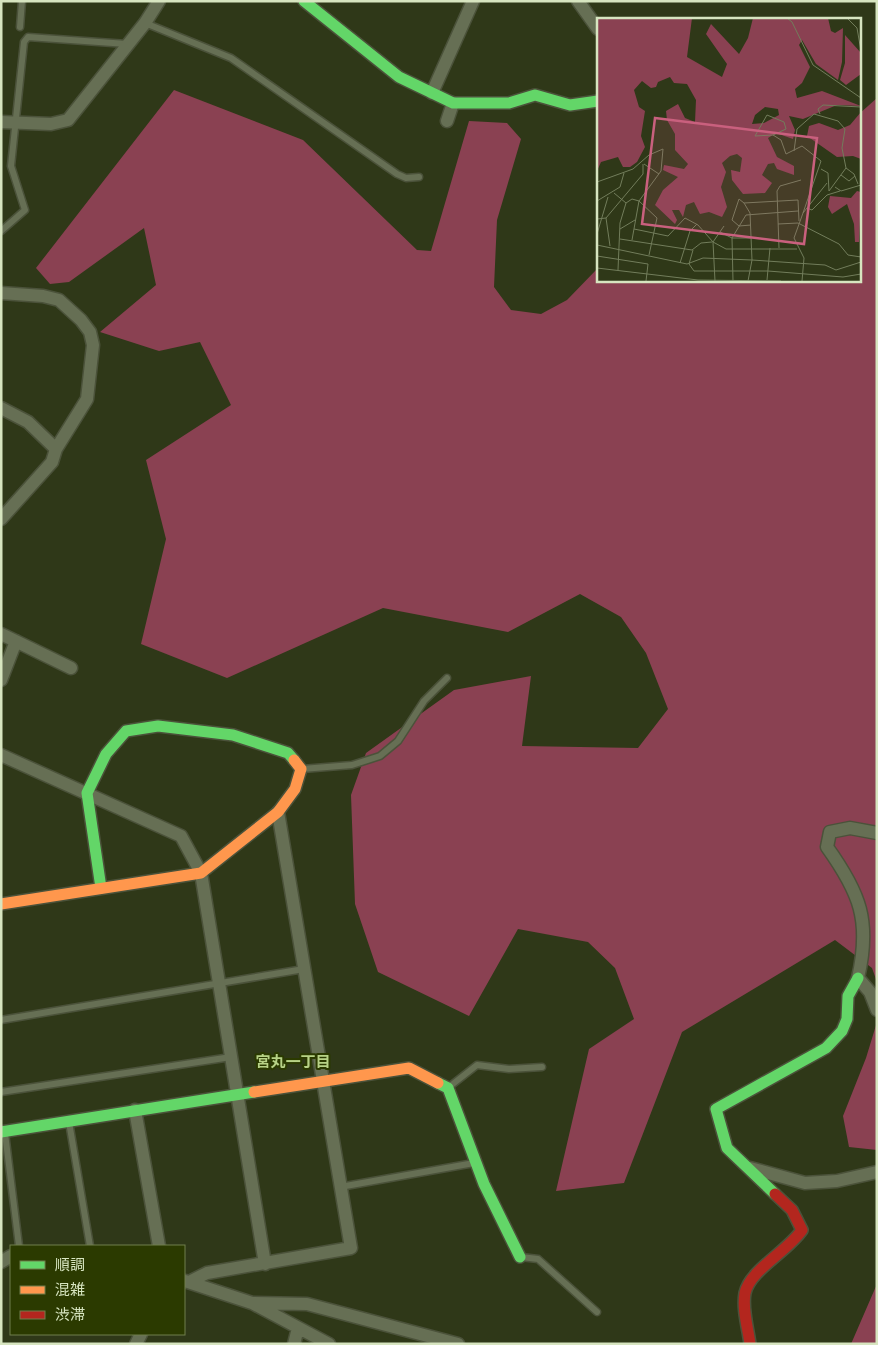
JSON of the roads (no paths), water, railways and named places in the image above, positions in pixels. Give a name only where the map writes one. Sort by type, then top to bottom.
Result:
[{"type":"street","points":[[8,122],[51,124],[68,120],[129,44],[159,1]]},
{"type":"street","points":[[304,1],[399,77],[452,103],[509,103],[535,94],[570,105],[597,101]]},
{"type":"street","points":[[432,93],[473,1]]},
{"type":"street","points":[[578,1],[597,28]]},
{"type":"street","points":[[447,121],[452,103]]},
{"type":"street","points":[[1,293],[43,296],[59,300],[81,320],[90,332],[93,345],[87,399],[56,449],[52,462],[1,519]]},
{"type":"street","points":[[1,408],[28,422],[56,449]]},
{"type":"street","points":[[1,634],[71,668]]},
{"type":"street","points":[[1,680],[16,641]]},
{"type":"street","points":[[1,904],[201,873],[278,812],[295,789],[301,768],[288,753],[233,735],[158,726],[126,731],[106,754],[86,793],[101,888]]},
{"type":"street","points":[[1,755],[182,836],[201,873],[265,1264]]},
{"type":"street","points":[[186,1281],[207,1273],[351,1248],[278,812]]},
{"type":"street","points":[[750,1344],[745,1292],[753,1279],[796,1242],[802,1230],[792,1210],[728,1148],[716,1109],[826,1048],[842,1031],[847,1019],[848,996],[858,978],[863,954],[862,909],[847,877],[827,847],[830,832],[850,828],[877,833]]},
{"type":"street","points":[[858,978],[870,992],[877,1010]]},
{"type":"street","points":[[3,1132],[409,1068],[448,1088],[475,1162],[520,1257]]},
{"type":"street","points":[[135,1110],[159,1245]]},
{"type":"street","points":[[748,1168],[805,1183],[836,1181],[877,1172]]},
{"type":"street","points":[[186,1281],[252,1303],[329,1344]]},
{"type":"street","points":[[252,1303],[307,1304],[458,1344]]},
{"type":"street","points":[[294,1344],[298,1328]]},
{"type":"lane","points":[[20,27],[22,1]]},
{"type":"lane","points":[[145,23],[231,58],[397,174],[406,178],[419,177]]},
{"type":"lane","points":[[1,231],[25,210],[11,166],[8,122],[24,42],[28,37],[129,44]]},
{"type":"lane","points":[[301,768],[352,765],[380,756],[398,741],[424,701],[447,678]]},
{"type":"lane","points":[[1,1020],[304,969]]},
{"type":"lane","points":[[1,1092],[231,1057]]},
{"type":"lane","points":[[448,1088],[477,1065],[509,1069],[542,1067]]},
{"type":"lane","points":[[69,1121],[90,1245]]},
{"type":"lane","points":[[3,1132],[19,1245]]},
{"type":"lane","points":[[340,1187],[475,1162]]},
{"type":"lane","points":[[520,1257],[538,1259],[597,1312]]},
{"type":"district","name":"宮丸一丁目","points":[[293,1062]]}]
